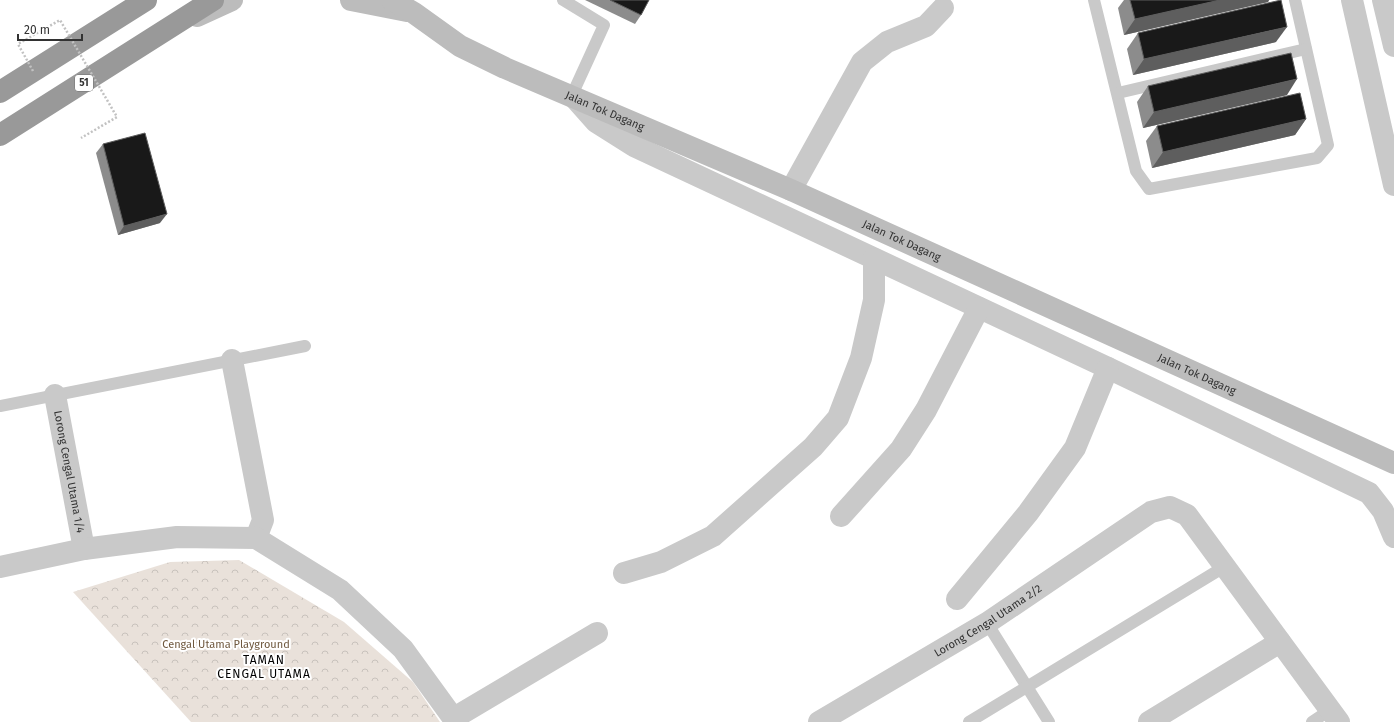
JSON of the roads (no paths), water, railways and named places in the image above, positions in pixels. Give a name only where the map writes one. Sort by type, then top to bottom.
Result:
[{"type":"highway","name":"51","points":[[0,135],[213,0]]},
{"type":"highway","points":[[0,92],[144,1]]},
{"type":"street","points":[[167,30],[232,0]]},
{"type":"street","points":[[351,0],[419,9]]},
{"type":"street","name":"Jalan Tok Dagang","points":[[392,0],[419,9],[460,46],[505,68],[791,190],[1394,463]]},
{"type":"street","points":[[1352,0],[1394,185]]},
{"type":"street","points":[[1383,0],[1394,46]]},
{"type":"street","points":[[791,190],[862,62],[887,42],[926,26],[943,8]]},
{"type":"street","points":[[572,96],[596,122],[634,146],[1108,368],[1369,493],[1383,511],[1394,537]]},
{"type":"street","points":[[624,573],[661,562],[713,536],[808,453],[838,418],[861,358],[874,300],[874,259]]},
{"type":"street","points":[[841,516],[901,449],[926,410],[980,308]]},
{"type":"street","points":[[232,360],[263,520],[256,538]]},
{"type":"street","points":[[957,599],[1028,513],[1075,448],[1108,368]]},
{"type":"street","name":"Lorong Cengal Utama 1/4","points":[[55,395],[84,549]]},
{"type":"street","name":"Lorong Cengal Utama 2/2","points":[[819,722],[987,623],[1151,512],[1170,507],[1187,515],[1335,716]]},
{"type":"street","points":[[0,567],[84,549],[177,537],[256,538],[340,590],[403,649],[455,720],[597,633]]},
{"type":"street","points":[[1149,722],[1280,642]]},
{"type":"lane","points":[[563,0],[604,25],[572,96]]},
{"type":"lane","points":[[1094,0],[1136,171],[1149,189],[1317,158],[1328,145],[1295,0]]},
{"type":"lane","points":[[1118,93],[1306,49]]},
{"type":"lane","points":[[0,406],[305,346]]},
{"type":"lane","points":[[969,722],[1224,567]]},
{"type":"lane","points":[[987,623],[1049,722]]},
{"type":"lane","points":[[1312,722],[1335,716]]},
{"type":"district","name":"TAMAN CENGAL UTAMA","points":[[264,667]]},
{"type":"park label","name":"Cengal Utama Playground","points":[[226,644]]}]
